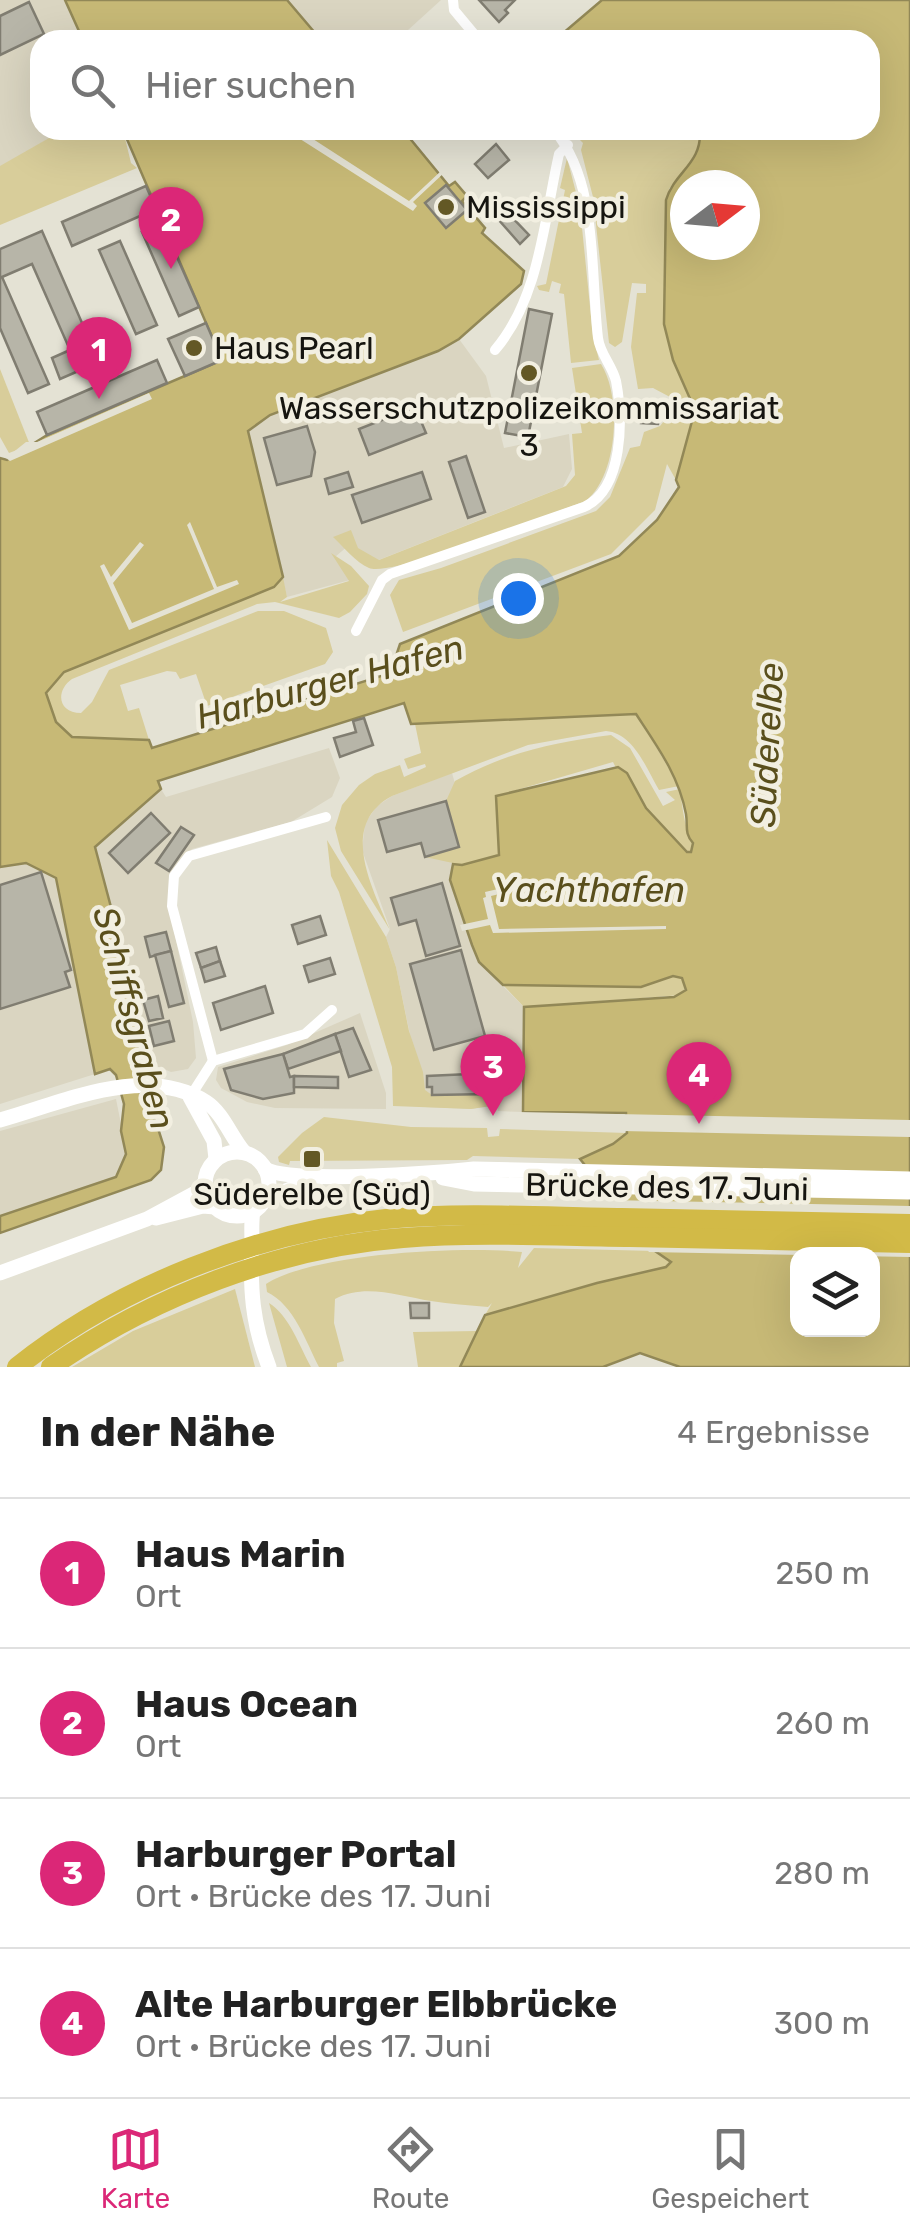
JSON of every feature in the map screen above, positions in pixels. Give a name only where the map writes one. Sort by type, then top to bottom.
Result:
[{"type":"highway","points":[[17,1367],[124,1300],[216,1260],[283,1250],[385,1220],[910,1243]]},
{"type":"highway","points":[[498,1225],[910,1224]]},
{"type":"highway","points":[[51,1367],[130,1320],[283,1250]]},
{"type":"main road","points":[[0,1120],[138,1086],[172,1089],[206,1102],[244,1152],[265,1169],[265,1198],[253,1211],[231,1215],[203,1206],[147,1218]]},
{"type":"main road","points":[[190,1097],[210,1132],[216,1159]]},
{"type":"main road","points":[[215,1207],[207,1196],[208,1170],[216,1159],[229,1152],[244,1152]]},
{"type":"main road","name":"Brücke des 17. Juni","points":[[265,1169],[278,1175],[425,1174],[910,1192]]},
{"type":"main road","name":"Brücke des 17. Juni","points":[[265,1198],[322,1176]]},
{"type":"main road","name":"Brücke des 17. Juni","points":[[474,1176],[910,1179]]},
{"type":"main road","points":[[0,1273],[147,1218],[197,1192],[205,1182]]},
{"type":"main road","points":[[253,1211],[249,1264],[256,1327],[269,1367]]},
{"type":"main road","points":[[231,1215],[249,1264]]},
{"type":"street","points":[[453,0],[454,10],[471,30]]},
{"type":"street","points":[[356,631],[382,580],[390,574],[584,508],[598,499],[607,483],[619,440],[616,383],[598,342],[586,208],[580,177],[563,140]]},
{"type":"street","points":[[495,350],[514,327],[528,293],[559,154],[568,145]]},
{"type":"street","points":[[213,1061],[172,906],[174,876],[189,856],[326,817]]},
{"type":"street","points":[[190,1097],[213,1061],[305,1034],[332,1010]]},
{"type":"shaded area","points":[[0,0],[65,0],[78,30],[30,30],[30,140],[46,140],[0,167]]},
{"type":"shaded area","points":[[287,0],[441,0],[408,30],[312,30]]},
{"type":"shaded area","points":[[46,140],[125,140],[131,163],[137,168],[0,225],[0,166]]},
{"type":"shaded area","points":[[580,140],[700,140],[700,151],[684,170],[670,170],[664,324],[673,360],[695,410],[676,480],[667,464],[655,510],[611,554],[403,632],[390,595],[399,580],[596,511],[610,497],[630,448],[640,446],[644,432],[660,426],[672,411],[670,397],[653,388],[638,389],[631,347],[637,293],[646,293],[646,284],[632,283],[622,342],[615,347],[609,343],[593,197]]},
{"type":"shaded area","points":[[567,158],[580,208],[599,360],[571,363],[564,294],[559,293],[561,284],[552,281],[549,292],[537,286],[546,284],[565,190],[560,188]]},
{"type":"shaded area","points":[[459,339],[486,376],[504,448],[569,434],[572,469],[563,487],[376,561],[349,545],[335,557],[350,580],[287,597],[248,431],[270,415],[438,351]]},
{"type":"shaded area","points":[[601,364],[612,396],[613,435],[605,473],[586,501],[439,554],[384,568],[364,566],[333,537],[351,530],[358,548],[379,560],[566,486],[575,475],[572,434],[582,433],[572,368]]},
{"type":"shaded area","points":[[0,369],[30,445],[9,453],[0,437]]},
{"type":"shaded area","points":[[331,553],[351,566],[369,586],[367,594],[339,618],[275,602],[257,604],[72,679],[63,689],[61,700],[68,709],[81,713],[92,702],[109,670],[258,611],[284,611],[326,628],[333,652],[325,664],[207,706],[196,674],[180,679],[176,672],[167,671],[120,685],[128,711],[139,708],[149,740],[72,737],[56,722],[46,693],[64,672],[274,587],[283,577],[287,597],[280,602],[349,581]]},
{"type":"shaded area","points":[[637,714],[679,786],[659,790],[632,745],[606,731],[528,745],[392,796],[376,808],[366,823],[364,858],[390,930],[341,851],[335,828],[342,805],[375,774],[400,765],[404,777],[426,767],[425,764],[408,769],[404,759],[421,753],[415,724]]},
{"type":"shaded area","points":[[611,735],[630,748],[663,806],[675,800],[666,792],[680,789],[693,843],[691,852],[646,808],[635,806],[613,762],[496,796],[499,855],[462,865],[425,857],[459,847],[446,801],[455,781],[530,750]]},
{"type":"shaded area","points":[[329,748],[340,778],[332,797],[291,822],[192,849],[169,876],[170,911],[193,1022],[196,1058],[188,1069],[171,1072],[138,1059],[141,1020],[95,847],[161,789],[166,797]]},
{"type":"shaded area","points":[[452,773],[477,861],[462,865],[479,962],[524,1007],[523,1112],[498,1111],[497,1106],[425,1107],[396,967],[386,937],[390,929],[362,850],[365,823],[377,806],[392,796]]},
{"type":"shaded area","points":[[327,840],[386,937],[425,1090],[432,1095],[491,1094],[491,1106],[393,1106],[392,1067],[331,876]]},
{"type":"shaded area","points":[[27,863],[56,877],[95,1074],[0,1104],[0,867]]},
{"type":"shaded area","points":[[673,976],[682,978],[686,985],[682,995],[524,1007],[503,985],[640,987]]},
{"type":"shaded area","points":[[360,1013],[386,1093],[386,1109],[275,1108],[247,1102],[221,1088],[216,1080],[218,1067],[287,1045]]},
{"type":"shaded area","points":[[116,1099],[127,1154],[116,1177],[0,1216],[0,1131]]},
{"type":"shaded area","points":[[324,1117],[411,1127],[487,1128],[488,1137],[499,1136],[500,1129],[627,1133],[580,1159],[473,1156],[467,1160],[290,1161],[289,1165],[279,1162],[278,1157],[302,1133]]},
{"type":"shaded area","points":[[534,1248],[655,1251],[671,1262],[667,1267],[485,1315],[492,1303],[488,1307],[370,1291],[346,1294],[335,1299],[334,1323],[344,1361],[337,1363],[337,1367],[319,1367],[292,1315],[267,1292],[266,1284],[288,1273],[353,1259],[428,1251],[496,1250],[522,1252],[518,1268]]},
{"type":"shaded area","points":[[235,1289],[255,1367],[72,1367],[133,1331]]},
{"type":"shaded area","points":[[269,1303],[288,1323],[311,1367],[287,1367]]},
{"type":"shaded area","points":[[477,1331],[460,1367],[418,1367],[413,1332]]},
{"type":"water","points":[[65,0],[287,0],[312,30],[78,30]]},
{"type":"water","points":[[602,0],[910,0],[910,1367],[680,1367],[640,1353],[603,1367],[460,1367],[485,1315],[666,1267],[671,1262],[655,1251],[580,1159],[627,1133],[626,1113],[523,1112],[524,1007],[674,997],[686,990],[682,978],[673,976],[641,987],[503,985],[479,962],[450,880],[453,864],[499,855],[496,796],[618,767],[627,773],[646,808],[691,852],[693,843],[687,833],[678,787],[636,714],[411,724],[404,703],[158,781],[161,789],[95,847],[141,1020],[135,1073],[142,1101],[156,1122],[164,1147],[161,1170],[151,1180],[0,1233],[0,1216],[116,1177],[126,1154],[121,1131],[124,1104],[116,1075],[110,1069],[95,1074],[56,878],[26,863],[0,867],[0,458],[7,460],[47,435],[222,360],[127,140],[411,140],[449,186],[455,182],[467,196],[462,201],[485,228],[482,233],[524,271],[521,284],[459,339],[438,351],[270,415],[248,431],[283,577],[274,587],[64,672],[46,693],[56,722],[72,737],[149,740],[152,748],[391,673],[390,666],[400,644],[619,556],[657,520],[679,487],[676,480],[695,410],[673,360],[664,324],[666,200],[670,190],[670,260],[760,260],[760,170],[684,170],[699,140],[880,140],[880,30],[567,30]]},
{"type":"pier","points":[[302,140],[314,140],[409,201],[442,170],[445,172],[413,202],[417,206],[413,211]]},
{"type":"pier","points":[[149,393],[152,399],[10,461],[6,458],[26,442],[37,442]]},
{"type":"pier","points":[[190,522],[217,587],[237,580],[239,584],[129,630],[100,566],[104,564],[111,577],[140,542],[144,545],[113,583],[132,623],[214,589],[187,525]]},
{"type":"pier","points":[[532,881],[533,886],[491,896],[499,929],[666,929],[493,933],[490,925],[462,931],[460,925],[488,919],[485,892]]},
{"type":"pier","points":[[518,1112],[910,1120],[910,1137],[622,1131],[621,1118],[523,1117]]},
{"type":"pier","points":[[607,1200],[910,1206],[910,1257],[880,1256],[880,1247],[790,1247],[790,1255],[649,1252]]},
{"type":"building","points":[[479,0],[515,0],[499,22]]},
{"type":"building","points":[[29,2],[42,30],[30,30],[30,41],[0,55],[0,16]]},
{"type":"building","points":[[496,144],[509,160],[488,178],[475,164]]},
{"type":"building","name":"Mississippi","points":[[446,185],[467,210],[446,228],[425,203]]},
{"type":"building","points":[[146,186],[156,209],[72,246],[62,222]]},
{"type":"building","points":[[506,211],[529,235],[520,244],[497,218]]},
{"type":"building","points":[[162,223],[199,307],[179,316],[142,232]]},
{"type":"building","points":[[42,231],[99,362],[60,379],[52,358],[70,350],[32,264],[2,277],[49,384],[28,393],[0,328],[0,249]]},
{"type":"building","points":[[120,241],[157,325],[136,334],[99,250]]},
{"type":"building","name":"Wasserschutzpolizeikommissariat 3","points":[[529,309],[552,314],[528,437],[505,433]]},
{"type":"building","name":"Haus Pearl","points":[[206,323],[222,360],[185,376],[168,339]]},
{"type":"building","points":[[157,360],[167,383],[47,435],[37,412]]},
{"type":"building","points":[[648,402],[660,403],[658,424],[641,423]]},
{"type":"building","points":[[415,407],[426,433],[369,455],[359,429]]},
{"type":"building","points":[[307,426],[315,452],[311,476],[277,485],[264,438]]},
{"type":"building","points":[[466,456],[485,512],[468,518],[449,462]]},
{"type":"building","points":[[348,472],[353,487],[329,494],[325,479]]},
{"type":"building","points":[[422,472],[431,499],[362,523],[352,495]]},
{"type":"building","points":[[364,718],[373,745],[340,757],[334,738],[356,732],[353,721]]},
{"type":"building","points":[[446,801],[459,847],[425,857],[421,843],[387,852],[378,820]]},
{"type":"building","points":[[151,813],[170,833],[128,873],[109,853]]},
{"type":"building","points":[[181,827],[194,835],[169,871],[156,863]]},
{"type":"building","points":[[41,872],[71,970],[65,972],[70,987],[0,1009],[0,885]]},
{"type":"building","points":[[442,883],[460,946],[426,956],[416,920],[399,925],[391,898]]},
{"type":"building","points":[[320,916],[326,935],[298,944],[292,925]]},
{"type":"building","points":[[166,932],[171,951],[150,957],[145,937]]},
{"type":"building","points":[[216,947],[220,961],[201,968],[196,953]]},
{"type":"building","points":[[461,950],[485,1036],[434,1050],[410,964]]},
{"type":"building","points":[[171,951],[184,1003],[169,1007],[155,955]]},
{"type":"building","points":[[330,958],[335,974],[309,982],[304,966]]},
{"type":"building","points":[[220,961],[225,976],[205,982],[201,968]]},
{"type":"building","points":[[265,986],[273,1013],[221,1030],[213,1003]]},
{"type":"building","points":[[158,996],[163,1018],[149,1021],[143,1000]]},
{"type":"building","points":[[169,1021],[174,1041],[154,1046],[149,1026]]},
{"type":"building","points":[[353,1028],[371,1070],[349,1077],[335,1034]]},
{"type":"building","points":[[335,1034],[341,1051],[288,1069],[283,1054]]},
{"type":"building","points":[[283,1054],[290,1077],[294,1076],[294,1093],[263,1099],[231,1090],[224,1069]]},
{"type":"building","points":[[491,1073],[491,1094],[432,1095],[432,1087],[427,1087],[427,1076]]},
{"type":"building","points":[[294,1076],[338,1077],[338,1088],[294,1087]]},
{"type":"building","points":[[410,1303],[429,1303],[429,1318],[411,1318]]},
{"type":"place","name":"Mississippi","points":[[446,207]]},
{"type":"place","name":"Haus Ocean","points":[[171,269]]},
{"type":"place","name":"Haus Pearl","points":[[194,348]]},
{"type":"place","name":"Wasserschutzpolizeikommissariat 3","points":[[529,373]]},
{"type":"place","name":"Haus Marin","points":[[99,399]]},
{"type":"place","name":"Harburger Portal","points":[[493,1116]]},
{"type":"place","name":"Alte Harburger Elbbrücke","points":[[699,1124]]},
{"type":"place","name":"Süderelbe (Süd)","points":[[312,1159]]},
{"type":"water label","name":"Harburger Hafen","points":[[330,682]]},
{"type":"water label","name":"Süderelbe","points":[[767,745]]},
{"type":"water label","name":"Yachthafen","points":[[589,890]]},
{"type":"water label","name":"Schiffsgraben","points":[[134,1018]]}]
